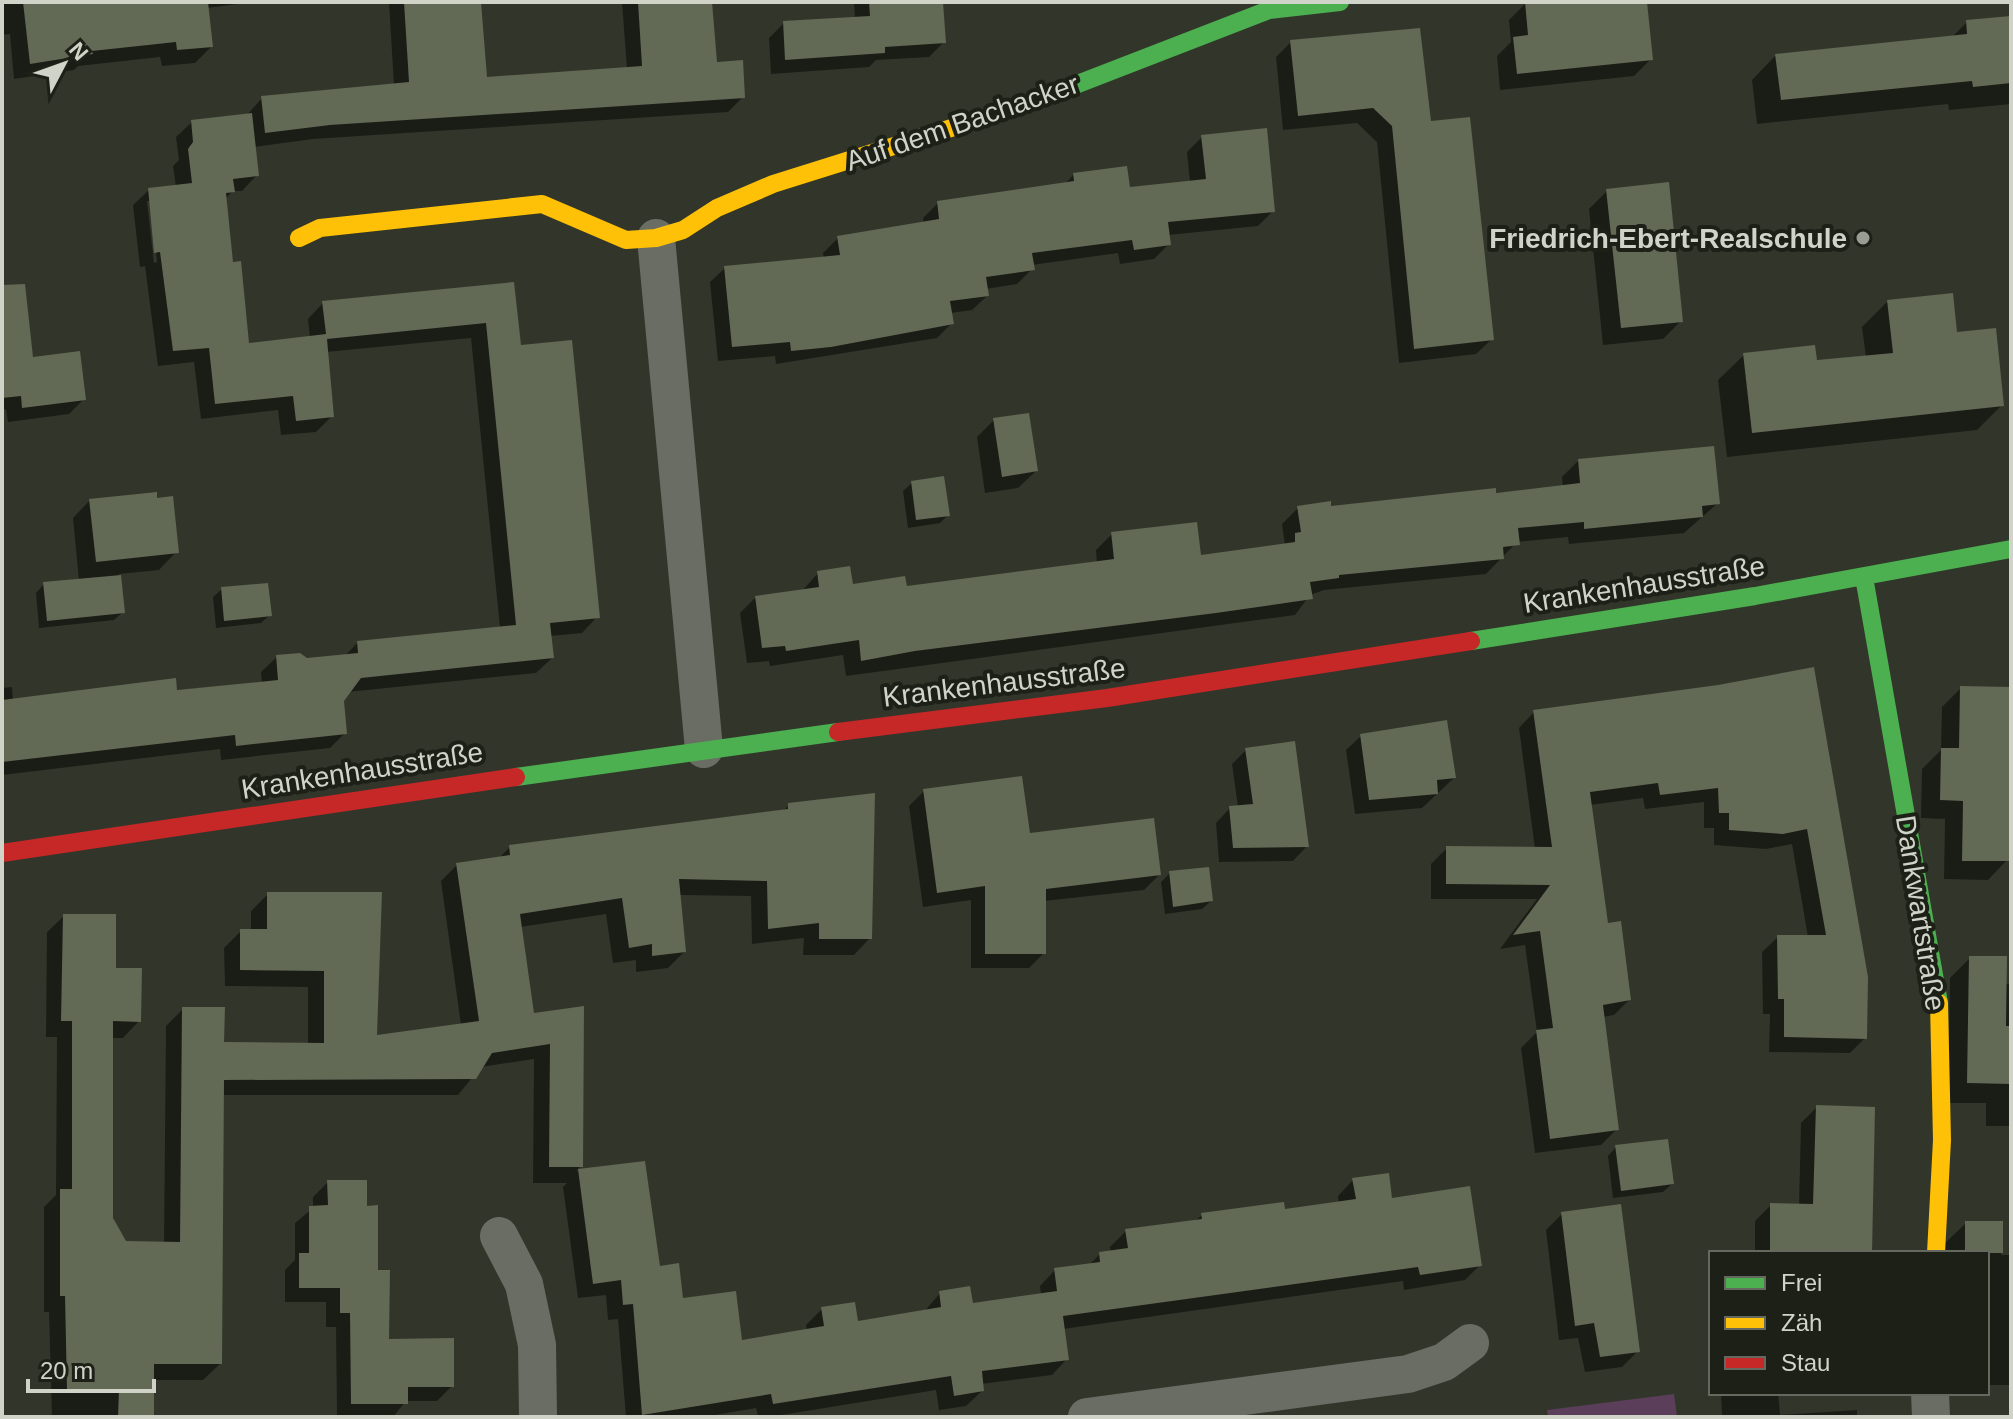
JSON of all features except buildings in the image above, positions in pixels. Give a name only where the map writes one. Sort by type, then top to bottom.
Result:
[{"type":"street","name":"Auf dem Bachacker","points":[[299,238],[320,228],[542,204],[626,240],[656,238],[683,230],[717,208],[773,184],[1026,104],[1269,10],[1340,2]]},
{"type":"street","points":[[656,238],[704,749]]},
{"type":"street","name":"Krankenhausstraße","points":[[2,853],[704,749],[1107,698],[1864,577],[2011,549]]},
{"type":"street","name":"Dankwartstraße","points":[[1864,577],[1939,1000],[1942,1140],[1936,1251]]},
{"type":"street","points":[[499,1236],[524,1284],[537,1345],[538,1417]]},
{"type":"street","points":[[1087,1417],[1408,1374],[1444,1362],[1470,1343]]},
{"type":"street","points":[[1930,1395],[1931,1417]]},
{"type":"shaded area","points":[[1674,1394],[1677,1417],[1548,1417],[1547,1410]]},
{"type":"traffic: fast","points":[[964,124],[1026,104],[1269,10],[1340,2]]},
{"type":"traffic: fast","points":[[1471,641],[1755,596],[2011,549]]},
{"type":"traffic: fast","points":[[1864,577],[1939,1003]]},
{"type":"traffic: fast","points":[[516,777],[838,732]]},
{"type":"traffic: slow","points":[[299,238],[320,228],[542,204],[626,240],[656,238],[683,230],[717,208],[773,184],[964,124]]},
{"type":"traffic: slow","points":[[1936,1251],[1942,1140],[1939,1003]]},
{"type":"traffic: jam","points":[[838,732],[1107,698],[1471,641]]},
{"type":"traffic: jam","points":[[2,853],[516,777]]},
{"type":"place","name":"Friedrich-Ebert-Realschule","points":[[1863,238]]}]
